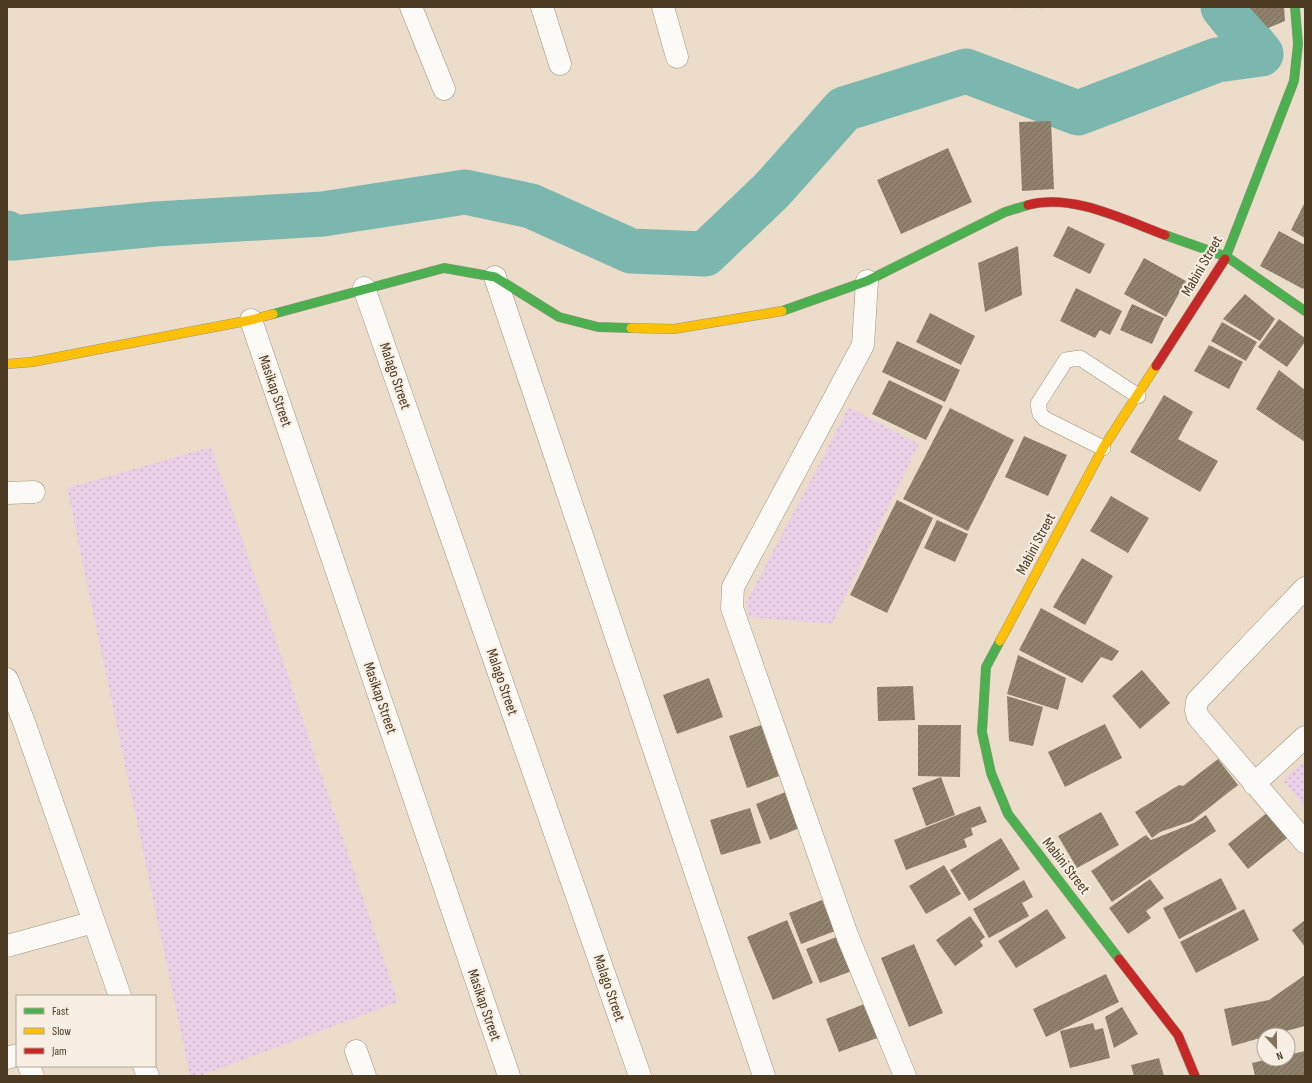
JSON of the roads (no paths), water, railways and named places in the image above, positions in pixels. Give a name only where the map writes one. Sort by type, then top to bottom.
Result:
[{"type":"street","points":[[411,7],[444,89]]},
{"type":"street","points":[[542,7],[560,64]]},
{"type":"street","points":[[663,7],[678,57]]},
{"type":"street","name":"Mabini Street","points":[[1195,1076],[1178,1035],[1008,814],[991,773],[982,732],[986,668],[1103,448],[1227,256],[1294,81],[1298,58],[1299,28],[1295,7]]},
{"type":"street","points":[[7,364],[32,362],[251,320],[364,288],[444,268],[495,276],[559,317],[598,326],[674,329],[788,310],[867,281],[1004,212],[1040,202],[1075,203],[1227,256],[1305,311]]},
{"type":"street","points":[[495,276],[764,1076]]},
{"type":"street","points":[[867,281],[864,345],[733,587],[732,608],[847,935],[905,1076]]},
{"type":"street","name":"Malago Street","points":[[364,288],[640,1076]]},
{"type":"street","name":"Masikap Street","points":[[251,320],[509,1076]]},
{"type":"street","points":[[7,493],[34,492]]},
{"type":"street","points":[[1305,588],[1198,701],[1196,710],[1198,717],[1305,842]]},
{"type":"street","points":[[7,679],[24,722],[120,995]]},
{"type":"street","points":[[1254,784],[1305,737]]},
{"type":"street","points":[[7,946],[94,922]]},
{"type":"street","points":[[356,1051],[365,1076]]},
{"type":"lane","points":[[1103,448],[1045,419],[1040,414],[1038,404],[1066,360],[1080,358],[1138,396]]},
{"type":"waterway","points":[[7,233],[13,238],[156,224],[323,214],[465,192],[531,206],[631,251],[705,254],[772,190],[844,109],[966,71],[1078,113],[1217,60],[1261,54],[1223,7]]}]
